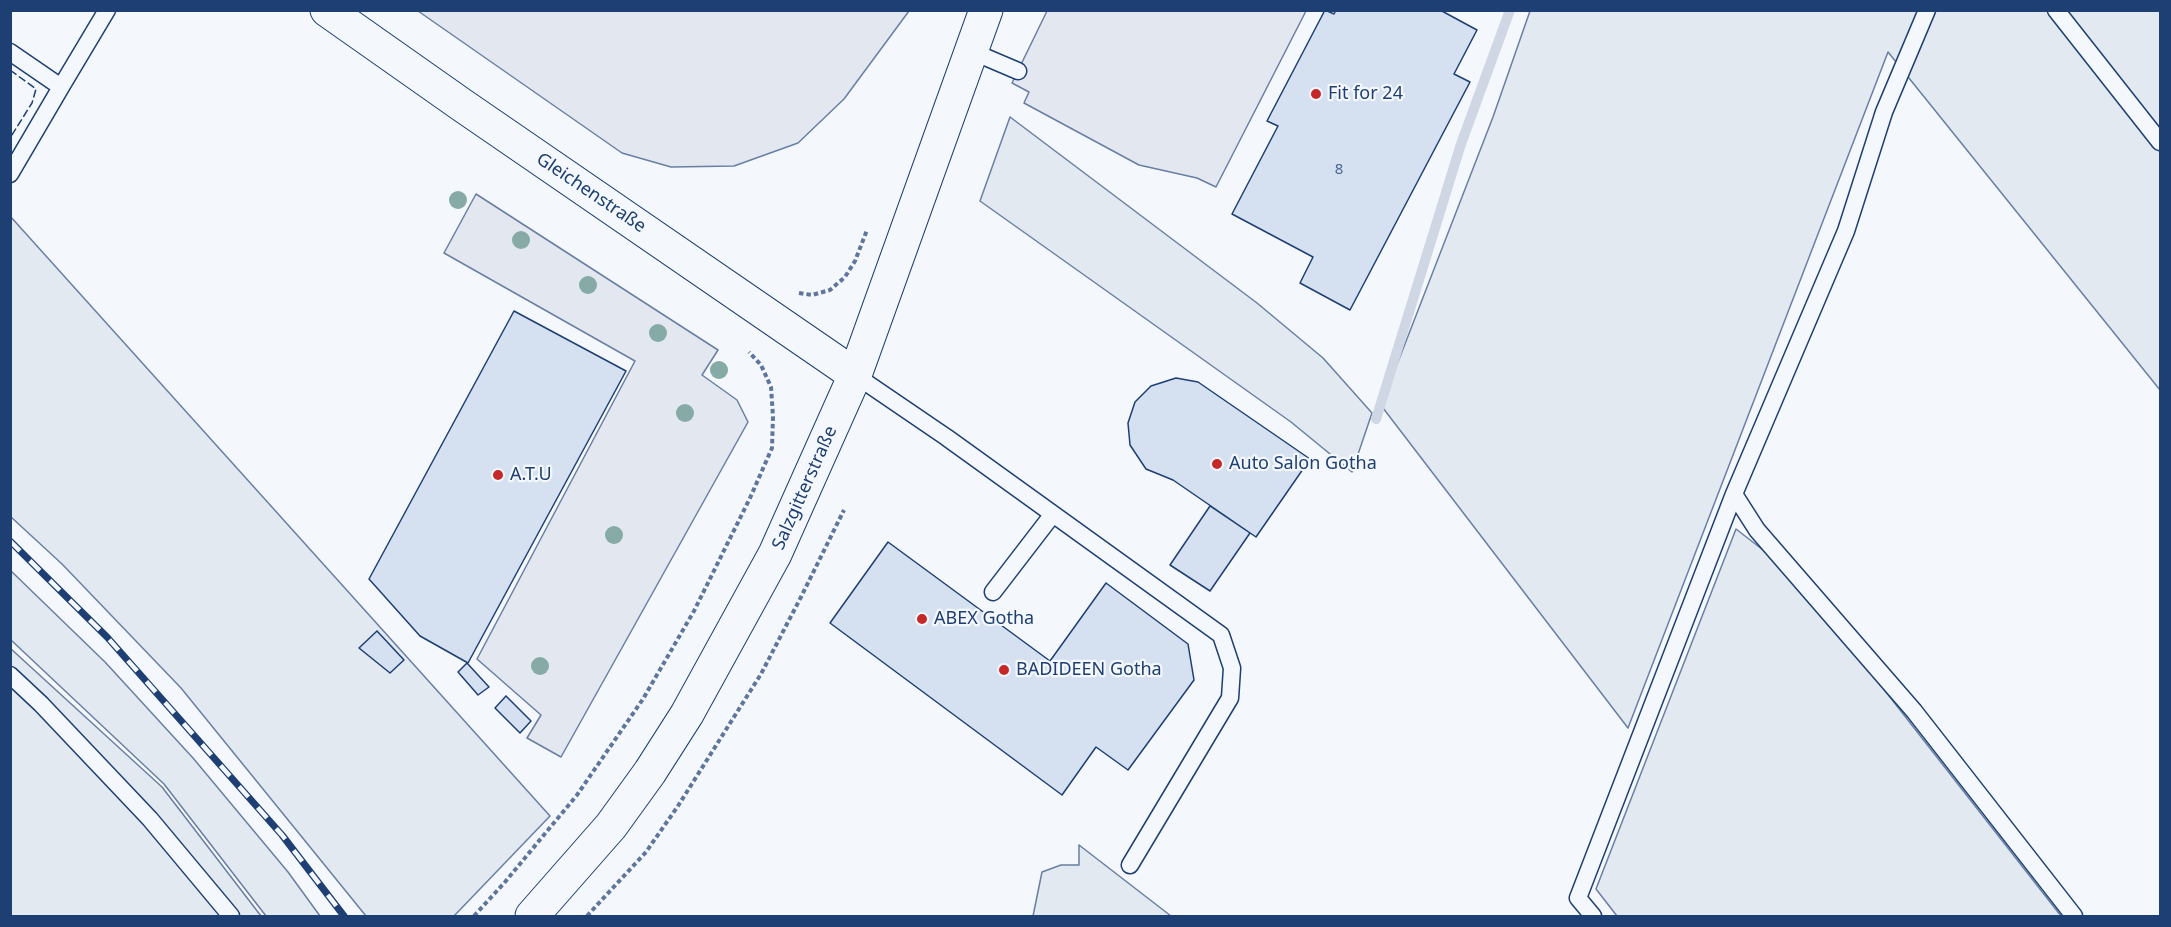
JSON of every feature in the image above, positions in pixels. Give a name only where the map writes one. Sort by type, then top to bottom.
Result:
[{"type":"main road","name":"Gleichenstraße","points":[[327,10],[855,375]]},
{"type":"main road","name":"Salzgitterstraße","points":[[532,916],[611,826],[650,772],[687,714],[775,554],[855,375],[986,10]]},
{"type":"lane","points":[[10,174],[107,10]]},
{"type":"lane","points":[[1593,916],[1578,898],[1734,494],[1846,231],[1884,112],[1927,10]]},
{"type":"lane","points":[[2056,10],[2160,141]]},
{"type":"lane","points":[[971,51],[1018,71]]},
{"type":"lane","points":[[10,52],[62,87]]},
{"type":"lane","points":[[855,375],[1221,635],[1232,668],[1230,698],[1130,865]]},
{"type":"lane","points":[[1734,494],[1756,530],[1914,711],[2074,916]]},
{"type":"lane","points":[[993,592],[1053,514]]},
{"type":"lane","points":[[10,675],[41,704],[150,819],[231,916]]},
{"type":"path","points":[[789,292],[812,295],[830,291],[845,277],[863,242]]},
{"type":"path","points":[[474,916],[577,795],[643,699],[694,611],[750,498],[772,448],[773,417],[771,387],[761,365],[749,351]]},
{"type":"shaded area","points":[[418,11],[909,11],[844,99],[798,143],[734,166],[671,167],[622,153]]},
{"type":"shaded area","points":[[1047,11],[1306,11],[1216,187],[1197,178],[1139,165],[1024,103],[1029,92],[1012,83]]},
{"type":"shaded area","points":[[1530,11],[2160,11],[2160,390],[1888,52],[1628,728],[1383,408],[1391,380],[1493,117]]},
{"type":"shaded area","points":[[1010,117],[1257,303],[1323,358],[1372,413],[1352,472],[1291,422],[980,201]]},
{"type":"shaded area","points":[[476,194],[718,350],[702,375],[737,400],[748,422],[561,757],[527,738],[541,715],[477,659],[635,361],[444,253]]},
{"type":"shaded area","points":[[10,216],[550,816],[454,916],[366,916],[181,688],[62,564],[11,517]]},
{"type":"shaded area","points":[[1736,529],[1772,557],[1861,660],[2061,916],[1617,916],[1596,889]]},
{"type":"shaded area","points":[[10,570],[105,662],[193,758],[288,872],[320,916],[266,916],[164,784],[11,640]]},
{"type":"shaded area","points":[[10,648],[162,787],[261,916],[11,916]]},
{"type":"shaded area","points":[[1079,845],[1171,916],[1033,916],[1042,872],[1061,865],[1079,865]]},
{"type":"building","points":[[1325,10],[1334,14],[1336,10],[1440,10],[1477,30],[1454,74],[1470,82],[1350,310],[1300,283],[1313,257],[1232,214],[1278,126],[1267,121]]},
{"type":"building","name":"A.T.U","points":[[514,311],[626,371],[468,663],[420,636],[369,579]]},
{"type":"building","points":[[1176,378],[1198,382],[1310,459],[1256,537],[1173,480],[1146,469],[1130,445],[1128,423],[1135,402],[1151,386]]},
{"type":"building","points":[[1210,506],[1250,533],[1210,591],[1170,565]]},
{"type":"building","points":[[888,542],[1050,661],[1106,583],[1188,644],[1194,680],[1128,770],[1096,747],[1062,795],[830,623]]},
{"type":"building","points":[[377,631],[404,660],[390,673],[359,648]]},
{"type":"building","points":[[467,663],[489,687],[478,695],[458,672]]},
{"type":"building","points":[[506,696],[531,721],[520,733],[495,708]]},
{"type":"waterway","points":[[1376,419],[1461,144],[1510,10]]},
{"type":"railway","points":[[10,541],[107,637],[282,835],[344,916]]},
{"type":"fence","points":[[10,70],[36,89],[32,103],[10,138]]},
{"type":"place","name":"Fit for 24","points":[[1316,94]]},
{"type":"place","name":"Auto Salon Gotha","points":[[1217,464]]},
{"type":"place","name":"A.T.U","points":[[498,475]]},
{"type":"place","name":"ABEX Gotha","points":[[922,619]]},
{"type":"place","name":"BADIDEEN Gotha","points":[[1004,670]]}]
